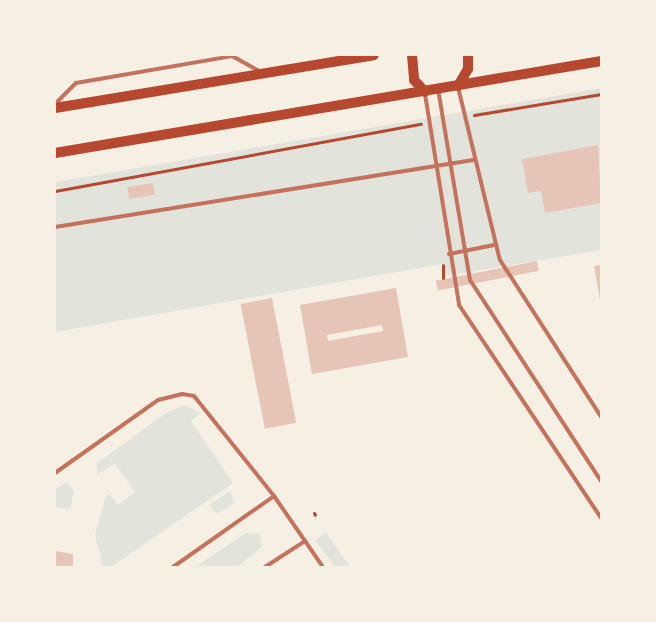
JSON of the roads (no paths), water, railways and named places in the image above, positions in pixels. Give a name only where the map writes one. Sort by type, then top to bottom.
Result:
[{"type":"main road","points":[[55,106],[266,74],[374,55]]},
{"type":"main road","points":[[412,55],[414,80],[425,92]]},
{"type":"main road","points":[[458,86],[468,69],[468,55]]},
{"type":"main road","points":[[55,153],[601,61]]},
{"type":"lane","points":[[55,106],[76,83],[232,56],[266,74]]},
{"type":"lane","points":[[458,86],[463,117],[475,160],[494,246],[514,285],[601,417]]},
{"type":"lane","points":[[438,89],[464,251],[478,298],[601,481]]},
{"type":"lane","points":[[425,92],[454,287],[470,325],[601,518]]},
{"type":"lane","points":[[55,227],[475,160]]},
{"type":"lane","points":[[449,254],[494,246]]},
{"type":"lane","points":[[55,473],[158,400],[182,394],[203,402],[274,496],[323,567]]},
{"type":"lane","points":[[173,567],[274,496]]},
{"type":"lane","points":[[265,567],[305,541]]}]
